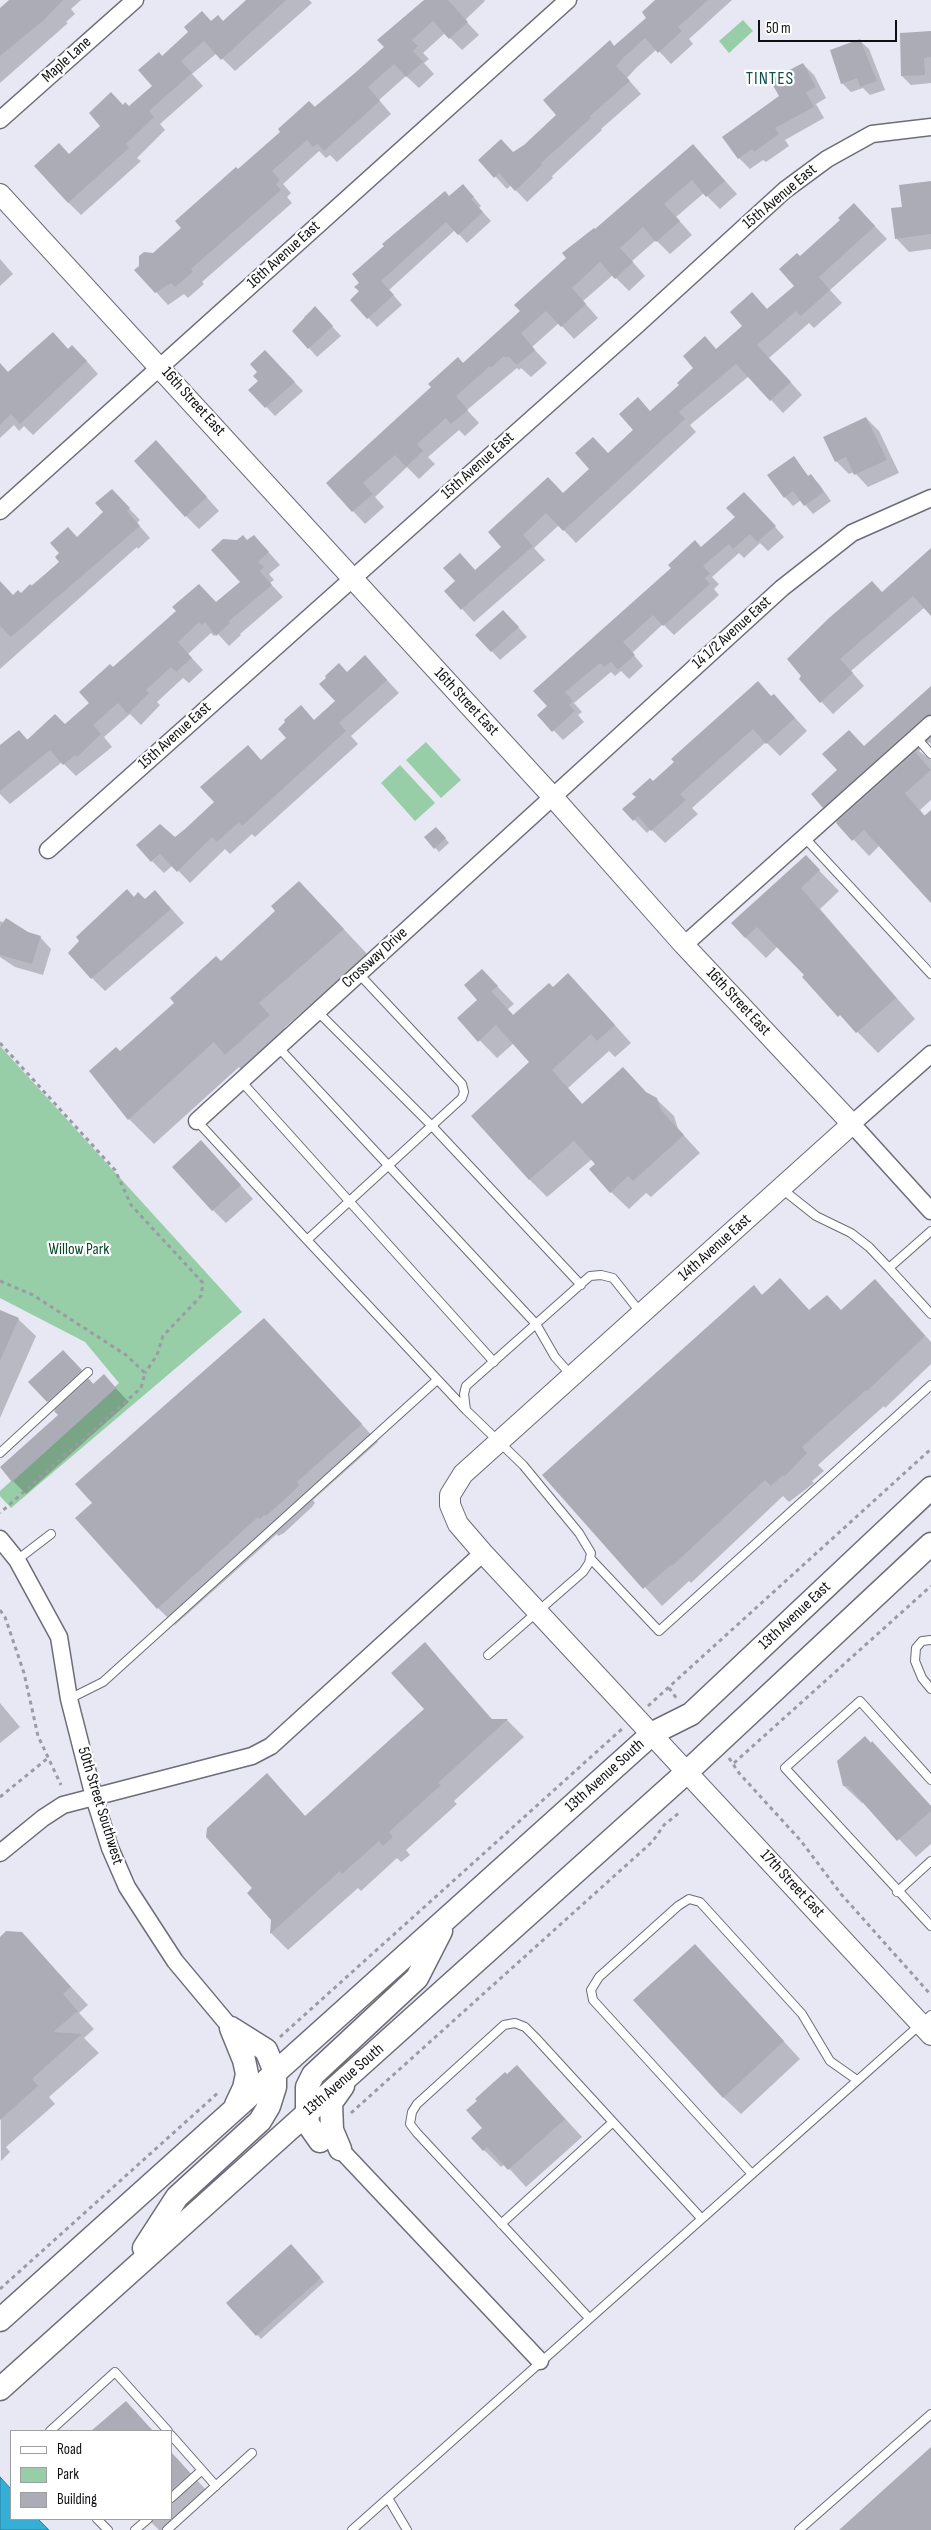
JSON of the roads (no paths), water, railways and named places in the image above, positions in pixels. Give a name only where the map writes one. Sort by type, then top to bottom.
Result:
[{"type":"main road","name":"13th Avenue East","points":[[653,1734],[691,1714],[931,1488]]},
{"type":"main road","points":[[688,1771],[931,1544]]},
{"type":"main road","name":"13th Avenue South","points":[[0,2320],[653,1734]]},
{"type":"main road","name":"13th Avenue South","points":[[0,2389],[688,1771]]},
{"type":"main road","points":[[330,2145],[308,2124],[307,2087],[313,2075],[416,1978],[449,1916]]},
{"type":"main road","points":[[230,2028],[272,2044],[294,2043],[341,2013]]},
{"type":"main road","points":[[230,2028],[244,2060],[247,2074],[244,2088],[232,2110]]},
{"type":"main road","points":[[126,2274],[177,2197],[260,2121],[270,2106],[276,2087],[272,2044]]},
{"type":"main road","points":[[330,2145],[332,2130],[331,2103],[350,2076]]},
{"type":"main road","points":[[263,2151],[285,2142],[305,2138],[330,2145]]},
{"type":"street","name":"Maple Lane","points":[[0,120],[135,0]]},
{"type":"street","name":"16th Avenue East","points":[[0,510],[568,0]]},
{"type":"street","name":"15th Avenue East","points":[[48,850],[636,326],[785,190],[827,159],[872,134],[931,127]]},
{"type":"street","name":"16th Street East","points":[[0,194],[160,366],[351,578],[552,796],[684,945],[931,1211]]},
{"type":"street","name":"14 1/2 Avenue East","points":[[552,796],[782,588],[828,551],[852,533],[931,498]]},
{"type":"street","points":[[684,945],[931,724]]},
{"type":"street","name":"Crossway Drive","points":[[197,1121],[552,796]]},
{"type":"street","name":"14th Avenue East","points":[[537,1610],[452,1515],[450,1495],[462,1474],[931,1054]]},
{"type":"street","name":"50th Street Southwest","points":[[0,1540],[17,1560],[59,1637],[70,1699],[94,1796],[110,1848],[127,1887],[175,1961],[230,2028]]},
{"type":"street","points":[[0,1853],[43,1818],[63,1805],[252,1756],[271,1746],[484,1552]]},
{"type":"street","name":"17th Street East","points":[[537,1610],[927,2025]]},
{"type":"street","points":[[330,2145],[540,2362]]},
{"type":"lane","points":[[916,737],[931,754]]},
{"type":"lane","points":[[805,838],[931,974]]},
{"type":"lane","points":[[306,1240],[462,1098],[462,1084],[358,974]]},
{"type":"lane","points":[[317,1011],[432,1126],[581,1285]]},
{"type":"lane","points":[[278,1047],[536,1324],[555,1357],[572,1376]]},
{"type":"lane","points":[[241,1081],[494,1362]]},
{"type":"lane","points":[[197,1121],[437,1380],[523,1465],[588,1545],[590,1558],[659,1631],[931,1385]]},
{"type":"lane","points":[[781,1188],[816,1216],[851,1233],[869,1247],[931,1314]]},
{"type":"lane","points":[[889,1268],[931,1231]]},
{"type":"lane","points":[[466,1410],[466,1386],[590,1276],[602,1275],[613,1278],[642,1314]]},
{"type":"lane","points":[[0,1453],[88,1372]]},
{"type":"lane","points":[[70,1699],[103,1682],[437,1380]]},
{"type":"lane","points":[[17,1560],[51,1534]]},
{"type":"lane","points":[[488,1655],[537,1610],[583,1572],[590,1558]]},
{"type":"lane","points":[[931,1640],[922,1641],[916,1648],[915,1661],[922,1678],[931,1689]]},
{"type":"lane","points":[[931,1780],[860,1701],[785,1768],[897,1892],[931,1926]]},
{"type":"lane","points":[[897,1892],[931,1861]]},
{"type":"lane","points":[[751,2173],[593,2000],[591,1990],[599,1977],[678,1906],[689,1899],[700,1902],[802,2014],[830,2061],[856,2080]]},
{"type":"lane","points":[[589,2318],[410,2124],[412,2112],[417,2104],[504,2025],[515,2023],[525,2027],[700,2218]]},
{"type":"lane","points":[[352,2530],[856,2080],[927,2025]]},
{"type":"lane","points":[[501,2224],[613,2122]]},
{"type":"lane","points":[[51,2430],[115,2372],[167,2430]]},
{"type":"lane","points":[[799,2530],[931,2414]]},
{"type":"lane","points":[[172,2436],[216,2486]]},
{"type":"lane","points":[[167,2530],[252,2453]]},
{"type":"lane","points":[[172,2497],[202,2470]]},
{"type":"lane","points":[[388,2498],[407,2530]]},
{"type":"lane","points":[[98,2520],[108,2530]]},
{"type":"lane","points":[[135,2530],[147,2520]]},
{"type":"water","points":[[0,2477],[10,2488],[10,2520],[39,2520],[49,2530],[0,2530]]},
{"type":"district","name":"TINTES","points":[[770,79]]},
{"type":"park label","name":"Willow Park","points":[[79,1250]]}]
